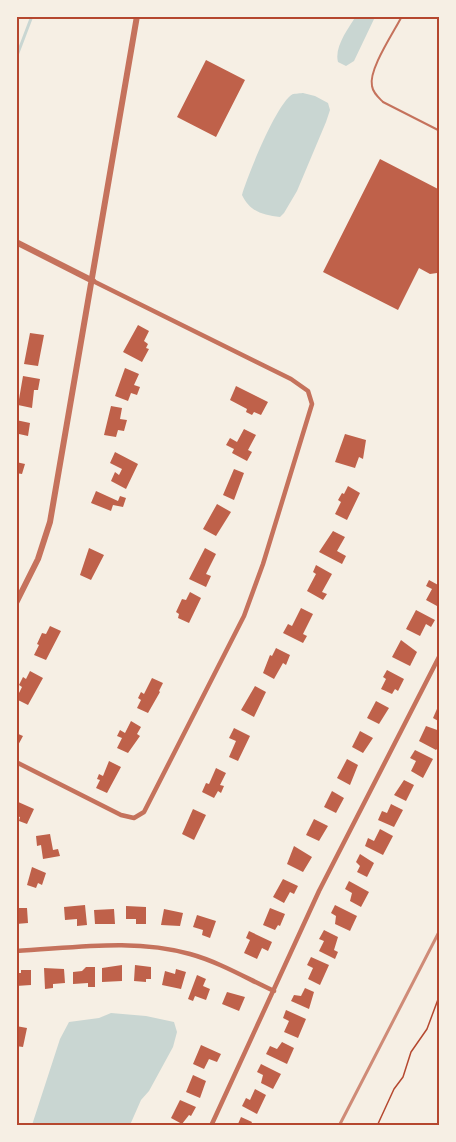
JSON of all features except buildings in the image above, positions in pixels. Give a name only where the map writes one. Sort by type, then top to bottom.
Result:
[{"type":"street","points":[[16,603],[38,559],[50,522],[138,16]]},
{"type":"street","points":[[16,762],[121,815],[134,818],[144,812],[244,616],[263,564],[312,404],[308,391],[291,379],[18,243]]},
{"type":"street","points":[[212,1125],[319,891],[440,655]]},
{"type":"street","points":[[16,951],[121,945],[158,947],[202,958],[274,991]]},
{"type":"lane","points":[[402,16],[374,69],[372,87],[382,102],[440,130]]},
{"type":"path","points":[[377,1125],[394,1089],[403,1077],[411,1052],[427,1029],[440,994]]},
{"type":"shaded area","points":[[356,16],[375,17],[354,61],[346,66],[338,62],[338,50],[342,38]]},
{"type":"shaded area","points":[[303,93],[328,103],[330,110],[297,191],[284,213],[280,217],[263,214],[253,209],[242,195],[263,141],[279,111],[293,94]]},
{"type":"shaded area","points":[[111,1013],[146,1016],[174,1022],[177,1032],[173,1047],[149,1091],[141,1100],[130,1125],[32,1125],[60,1039],[69,1022],[99,1018]]},
{"type":"waterway","points":[[16,58],[32,16]]},
{"type":"railway","points":[[339,1126],[440,930]]}]
